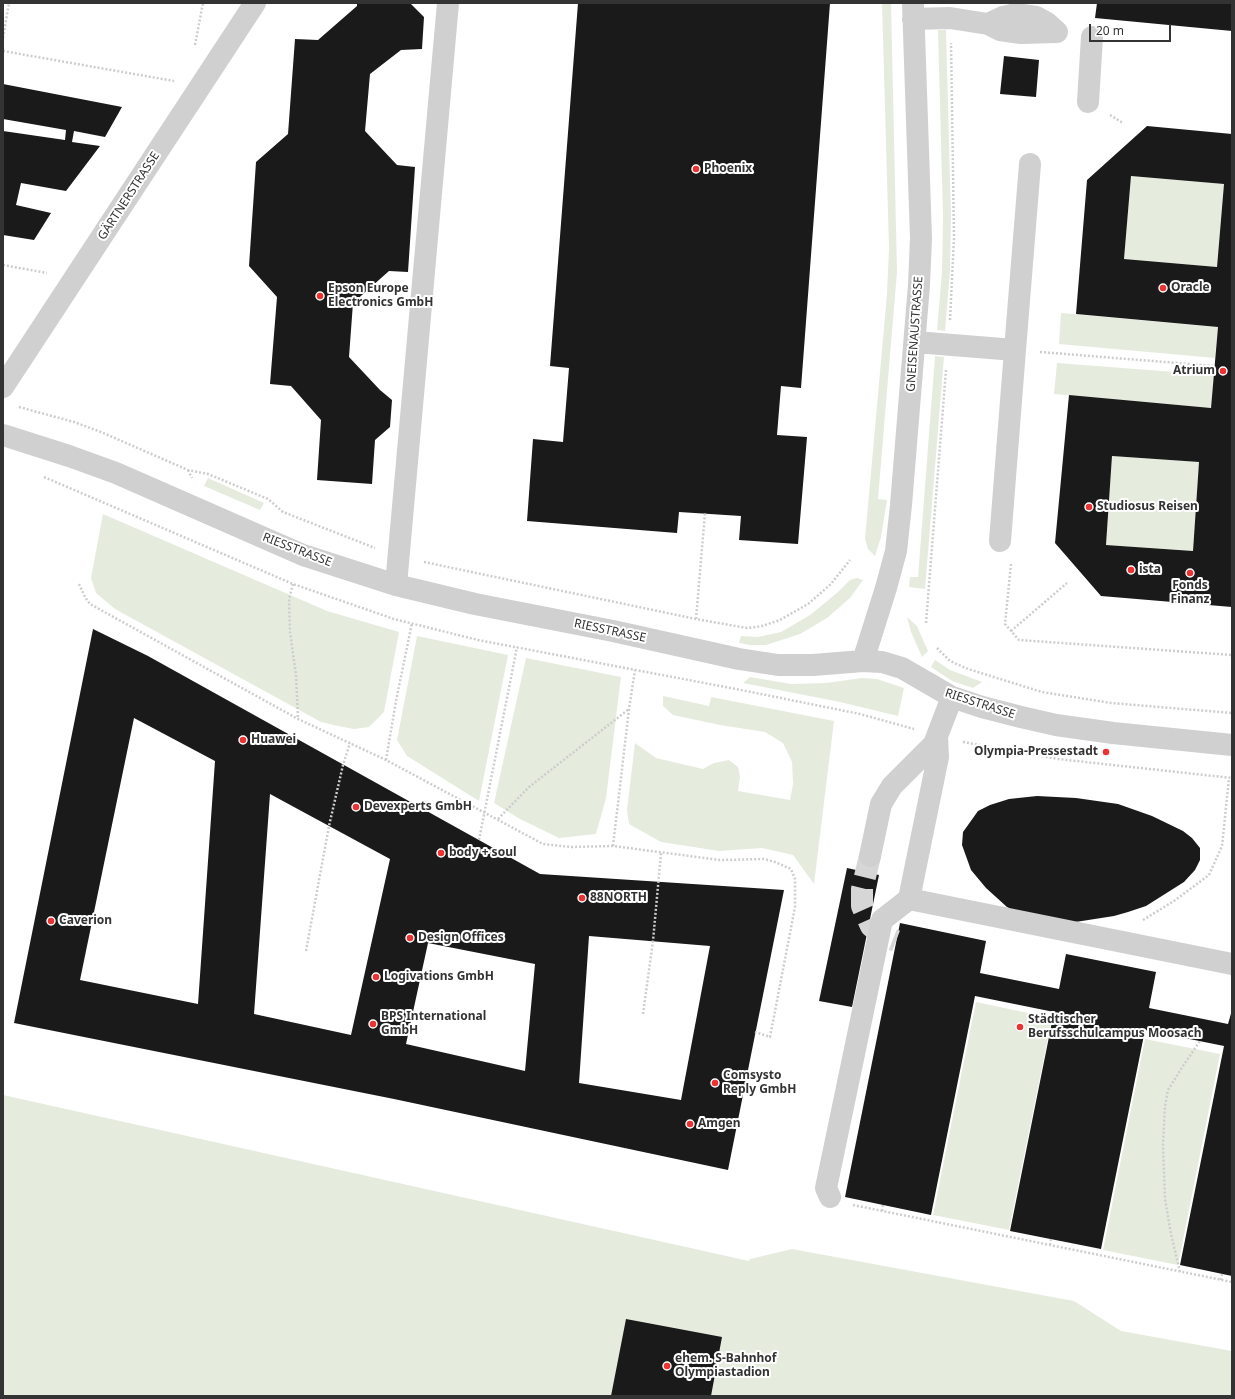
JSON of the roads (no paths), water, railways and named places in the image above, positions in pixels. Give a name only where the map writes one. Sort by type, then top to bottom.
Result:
[{"type":"street","name":"GÄRTNERSTRASSE","points":[[3,387],[255,3]]},
{"type":"street","points":[[396,585],[448,3]]},
{"type":"street","points":[[913,11],[988,24]]},
{"type":"street","name":"GNEISENAUSTRASSE","points":[[863,661],[896,551],[902,505],[915,342],[921,238],[913,11]]},
{"type":"street","points":[[1088,102],[1092,37]]},
{"type":"street","points":[[1000,541],[1030,164]]},
{"type":"street","points":[[915,342],[948,346],[1015,350]]},
{"type":"street","name":"RIESSTRASSE","points":[[3,435],[116,473],[303,555],[396,585],[475,604],[613,631],[739,659],[778,666],[863,661],[882,662],[902,668],[952,697],[982,707],[1056,725],[1113,733],[1232,745]]},
{"type":"street","points":[[870,856],[881,804],[892,786],[934,744],[952,697]]},
{"type":"street","points":[[830,1197],[826,1188],[882,920],[909,900],[938,757],[937,736]]},
{"type":"street","points":[[909,900],[1232,964]]},
{"type":"tunnel","points":[[870,856],[862,889],[862,906],[871,926],[883,936],[896,941]]},
{"type":"place","name":"Phoenix","points":[[696,169]]},
{"type":"place","name":"Oracle","points":[[1163,288]]},
{"type":"place","name":"Epson Europe Electronics GmbH","points":[[320,296]]},
{"type":"place","name":"Atrium","points":[[1223,371]]},
{"type":"place","name":"Studiosus Reisen","points":[[1089,507]]},
{"type":"place","name":"ista","points":[[1131,570]]},
{"type":"place","name":"Fonds Finanz","points":[[1190,573]]},
{"type":"place","name":"Huawei","points":[[243,740]]},
{"type":"place","name":"Olympia-Pressestadt","points":[[1106,752]]},
{"type":"place","name":"Devexperts GmbH","points":[[356,807]]},
{"type":"place","name":"body + soul","points":[[441,853]]},
{"type":"place","name":"88NORTH","points":[[582,898]]},
{"type":"place","name":"Caverion","points":[[51,921]]},
{"type":"place","name":"Design Offices","points":[[410,938]]},
{"type":"place","name":"Logivations GmbH","points":[[376,977]]},
{"type":"place","name":"BPS International GmbH","points":[[373,1024]]},
{"type":"place","name":"Städtischer Berufsschulcampus Moosach","points":[[1020,1027]]},
{"type":"place","name":"Comsysto Reply GmbH","points":[[715,1083]]},
{"type":"place","name":"Amgen","points":[[690,1124]]},
{"type":"place","name":"ehem. S-Bahnhof Olympiastadion","points":[[667,1366]]}]
